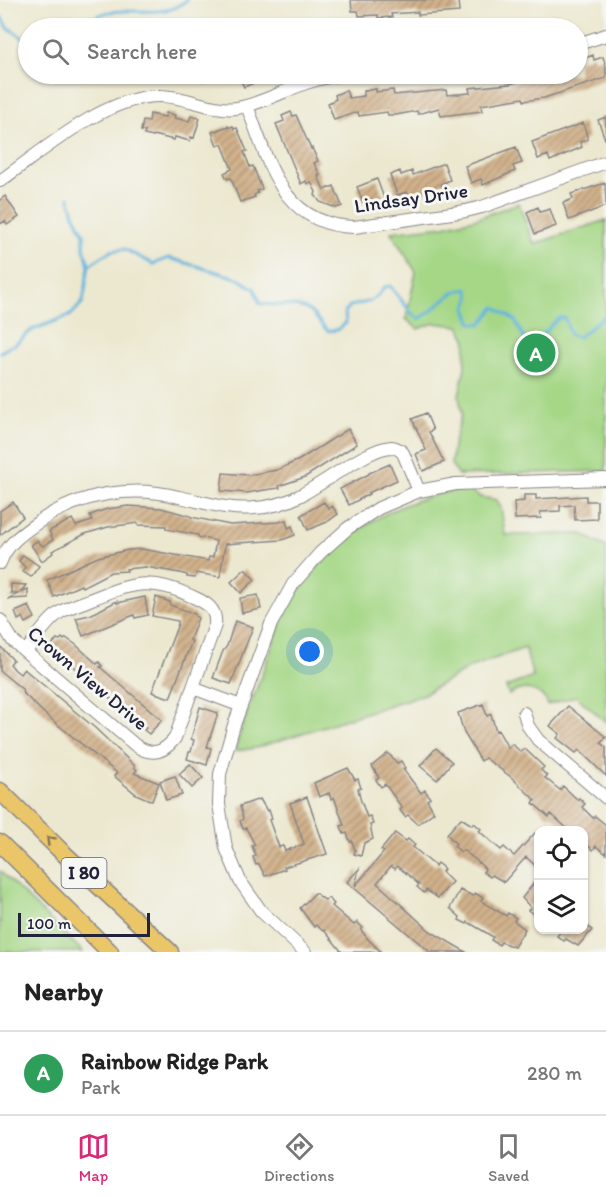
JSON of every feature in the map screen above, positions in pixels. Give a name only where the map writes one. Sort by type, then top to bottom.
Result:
[{"type":"highway","name":"I 80","points":[[0,791],[66,856],[170,952]]},
{"type":"highway","name":"I 80","points":[[0,843],[110,952]]},
{"type":"street","points":[[588,40],[606,34]]},
{"type":"street","points":[[0,181],[88,120],[124,102],[142,97],[164,96],[224,108],[247,106],[303,84]]},
{"type":"street","name":"Lindsay Drive","points":[[247,106],[283,191],[300,210],[313,218],[341,226],[354,227],[466,211],[606,162]]},
{"type":"street","points":[[0,562],[10,543],[44,518],[80,501],[108,493],[162,493],[225,507],[254,509],[298,497],[357,461],[390,447],[398,448],[403,453],[419,491]]},
{"type":"street","points":[[305,952],[261,911],[240,881],[226,848],[219,790],[225,752],[241,706],[271,624],[293,584],[306,567],[334,539],[379,508],[419,491],[456,484],[606,478]]},
{"type":"street","points":[[26,651],[61,611],[121,587],[135,584],[165,586],[204,602],[214,613],[215,625],[193,688],[241,706]]},
{"type":"street","name":"Crown View Drive","points":[[0,620],[7,633],[26,651],[135,745],[148,752],[159,752],[165,749],[175,738],[193,688]]},
{"type":"street","points":[[524,712],[528,726],[538,740],[606,798]]},
{"type":"green space","points":[[519,203],[534,244],[606,220],[606,471],[458,475],[451,464],[453,446],[462,414],[459,395],[465,367],[466,338],[459,326],[434,323],[418,329],[406,319],[416,272],[391,232],[444,226],[478,218]]},
{"type":"green space","points":[[468,489],[480,497],[497,500],[501,508],[505,535],[582,534],[606,547],[606,722],[576,696],[548,705],[541,695],[531,690],[520,690],[509,695],[506,687],[533,677],[525,648],[471,667],[424,694],[256,748],[235,751],[285,614],[305,581],[323,560],[365,526],[389,512],[440,494]]},
{"type":"green space","points":[[0,871],[83,952],[0,952]]},
{"type":"building","points":[[351,0],[458,0],[459,12],[391,14],[392,17],[378,18],[378,15],[359,16],[358,11],[352,11]]},
{"type":"building","points":[[593,55],[594,60],[603,57],[606,78],[588,84],[588,57]]},
{"type":"building","points":[[510,84],[587,84],[544,98],[524,101],[523,98],[481,105],[482,111],[441,116],[439,108],[418,114],[417,111],[388,115],[387,112],[359,116],[358,112],[334,120],[328,103],[336,99],[335,95],[346,90],[349,98],[364,96],[364,91],[376,89],[376,92],[393,90],[394,95],[446,90],[447,95],[470,93],[469,88]]},
{"type":"building","points":[[291,112],[293,116],[296,115],[318,161],[314,163],[324,190],[334,186],[342,206],[336,208],[320,202],[311,182],[307,184],[306,181],[301,184],[276,124],[284,121],[282,116]]},
{"type":"building","points":[[166,113],[175,115],[174,118],[189,121],[191,116],[200,118],[194,138],[191,137],[190,141],[175,137],[174,140],[144,135],[145,131],[141,131],[143,121],[149,122],[150,114],[165,117]]},
{"type":"building","points":[[606,117],[606,139],[605,139],[598,120]]},
{"type":"building","points":[[583,123],[588,139],[580,142],[582,147],[550,161],[548,155],[538,159],[532,142]]},
{"type":"building","points":[[228,126],[228,128],[233,126],[234,129],[237,128],[247,151],[244,152],[250,167],[253,166],[262,189],[257,191],[255,197],[240,202],[231,178],[227,179],[224,173],[232,169],[222,144],[217,146],[212,132]]},
{"type":"building","points":[[516,147],[522,163],[513,166],[515,171],[483,185],[481,179],[471,183],[465,166]]},
{"type":"building","points":[[444,163],[450,180],[441,184],[443,189],[432,194],[430,190],[409,198],[407,192],[397,195],[390,175],[400,171],[401,175],[412,171],[413,175]]},
{"type":"building","points":[[377,179],[385,201],[373,205],[371,199],[363,202],[357,187]]},
{"type":"building","points":[[605,183],[606,206],[569,220],[563,203],[573,199],[571,194]]},
{"type":"building","points":[[5,196],[19,217],[7,225],[5,221],[0,224],[0,200]]},
{"type":"building","points":[[538,207],[540,212],[550,209],[556,226],[535,234],[527,212]]},
{"type":"building","points":[[426,413],[433,430],[429,432],[444,462],[423,471],[416,454],[426,450],[412,419]]},
{"type":"building","points":[[348,429],[357,444],[305,477],[279,486],[280,488],[247,493],[221,491],[223,473],[248,475],[277,470],[299,460]]},
{"type":"building","points":[[390,464],[397,480],[368,493],[349,505],[340,489]]},
{"type":"building","points":[[524,495],[536,495],[536,499],[586,496],[586,501],[597,501],[597,519],[575,520],[574,505],[560,506],[560,511],[540,512],[541,518],[515,519],[514,502],[524,501]]},
{"type":"building","points":[[13,502],[23,517],[0,535],[0,511]]},
{"type":"building","points":[[324,502],[329,509],[332,506],[338,514],[327,522],[308,530],[301,515]]},
{"type":"building","points":[[128,506],[161,508],[230,525],[286,520],[288,528],[292,526],[295,535],[282,540],[225,544],[220,577],[196,573],[195,578],[187,577],[180,573],[146,567],[126,569],[127,571],[111,572],[82,587],[81,585],[54,597],[47,580],[98,557],[142,549],[208,561],[209,557],[213,557],[216,541],[166,529],[166,526],[138,525],[138,523],[108,527],[85,534],[52,551],[53,553],[42,561],[31,545],[37,541],[43,546],[53,540],[49,531],[72,519],[76,526],[92,521],[90,515],[107,509]]},
{"type":"building","points":[[23,555],[39,566],[31,577],[22,571],[25,567],[19,561]]},
{"type":"building","points":[[245,569],[255,580],[241,593],[231,582]]},
{"type":"building","points":[[11,584],[26,585],[20,593],[28,589],[28,598],[8,599],[19,593],[11,593]]},
{"type":"building","points":[[258,595],[261,609],[242,613],[240,598]]},
{"type":"building","points":[[145,597],[148,615],[135,618],[134,615],[83,636],[76,618],[90,615],[117,601],[117,603]]},
{"type":"building","points":[[156,597],[195,614],[198,618],[190,640],[192,641],[170,698],[152,692],[178,621],[152,616]]},
{"type":"building","points":[[29,606],[35,618],[26,623],[23,617],[18,620],[15,612]]},
{"type":"building","points":[[235,621],[253,627],[231,684],[213,678]]},
{"type":"building","points":[[62,638],[75,644],[97,664],[99,662],[102,666],[100,667],[162,720],[149,734],[144,730],[146,728],[119,709],[114,704],[115,702],[90,680],[88,682],[83,678],[84,676],[50,647],[57,639]]},
{"type":"building","points":[[0,646],[13,660],[10,664],[15,670],[20,674],[24,669],[95,728],[135,766],[137,770],[134,773],[159,783],[152,801],[136,794],[114,776],[117,773],[46,715],[22,692],[23,690],[0,671]]},
{"type":"building","points":[[483,704],[487,716],[491,714],[496,731],[498,730],[508,748],[512,744],[521,752],[524,748],[544,767],[541,770],[547,776],[545,778],[560,790],[563,786],[578,800],[579,798],[585,804],[582,807],[593,818],[595,816],[606,825],[606,854],[596,846],[593,850],[588,846],[588,826],[564,826],[551,814],[549,817],[533,803],[535,800],[511,777],[485,758],[481,761],[464,733],[458,713]]},
{"type":"building","points":[[568,706],[606,737],[601,743],[606,747],[606,776],[579,750],[576,753],[557,738],[560,734],[550,726]]},
{"type":"building","points":[[200,707],[218,713],[207,747],[211,748],[207,765],[187,759],[194,740],[191,739]]},
{"type":"building","points":[[436,748],[452,762],[437,780],[420,766]]},
{"type":"building","points":[[388,753],[397,763],[401,761],[405,768],[403,769],[421,793],[425,790],[430,798],[427,800],[434,812],[418,824],[408,815],[405,817],[400,810],[402,808],[385,784],[381,787],[376,780],[379,778],[372,766]]},
{"type":"building","points":[[190,764],[203,778],[192,788],[179,774]]},
{"type":"building","points":[[348,768],[355,780],[358,779],[361,788],[358,789],[360,798],[367,817],[370,816],[373,824],[370,825],[373,839],[364,843],[361,856],[354,854],[352,841],[350,842],[347,833],[344,834],[341,826],[344,825],[334,797],[331,799],[329,793],[319,797],[314,783]]},
{"type":"building","points":[[175,776],[182,795],[166,800],[160,781]]},
{"type":"building","points":[[307,797],[327,854],[284,867],[285,869],[265,876],[253,857],[256,856],[252,846],[255,845],[240,821],[243,819],[240,806],[260,799],[267,811],[269,810],[272,819],[269,820],[279,847],[283,846],[285,851],[304,844],[290,803]]},
{"type":"building","points":[[461,818],[472,825],[474,823],[481,829],[479,831],[501,850],[504,847],[514,856],[534,834],[534,864],[526,857],[504,882],[483,872],[485,869],[463,850],[461,852],[454,846],[456,844],[447,834]]},
{"type":"building","points":[[395,833],[406,841],[408,839],[415,845],[413,847],[435,866],[437,863],[441,866],[444,869],[442,872],[452,882],[438,898],[426,890],[424,893],[412,878],[397,866],[395,869],[391,866],[377,883],[430,931],[466,952],[430,952],[347,882],[359,869],[355,886],[384,852],[381,850]]},
{"type":"building","points":[[534,883],[534,915],[528,910],[531,908],[522,898]]},
{"type":"building","points":[[460,890],[473,896],[475,893],[483,898],[481,901],[506,916],[508,913],[516,918],[514,921],[525,929],[514,947],[501,942],[499,945],[491,940],[493,937],[468,922],[467,924],[459,920],[460,917],[450,908]]},
{"type":"building","points":[[315,893],[325,900],[328,898],[334,904],[332,906],[354,925],[357,922],[363,928],[361,930],[367,938],[381,952],[342,952],[324,930],[316,925],[314,927],[300,908]]},
{"type":"building","points":[[588,926],[592,930],[578,946],[557,936],[559,934],[588,934]]},
{"type":"waterway","points":[[95,18],[111,12],[159,11],[173,8],[187,0]]},
{"type":"waterway","points":[[0,15],[7,27],[18,34]]},
{"type":"waterway","points":[[69,197],[84,234],[84,248],[89,265]]},
{"type":"waterway","points":[[0,352],[15,344],[32,330],[71,315],[83,302],[89,265],[111,251],[124,249],[153,264],[169,258],[237,278],[255,289],[260,303],[301,307],[312,313],[328,331],[337,330],[346,323],[345,312],[350,306],[370,301],[378,296],[384,287],[390,286],[413,315],[419,319],[454,293],[468,289],[470,298],[466,309],[472,323],[481,324],[495,307],[515,320],[524,338],[530,343],[559,318],[565,318],[570,335],[578,337],[606,316]]},
{"type":"place","name":"Rainbow Ridge Park","points":[[536,353]]}]
